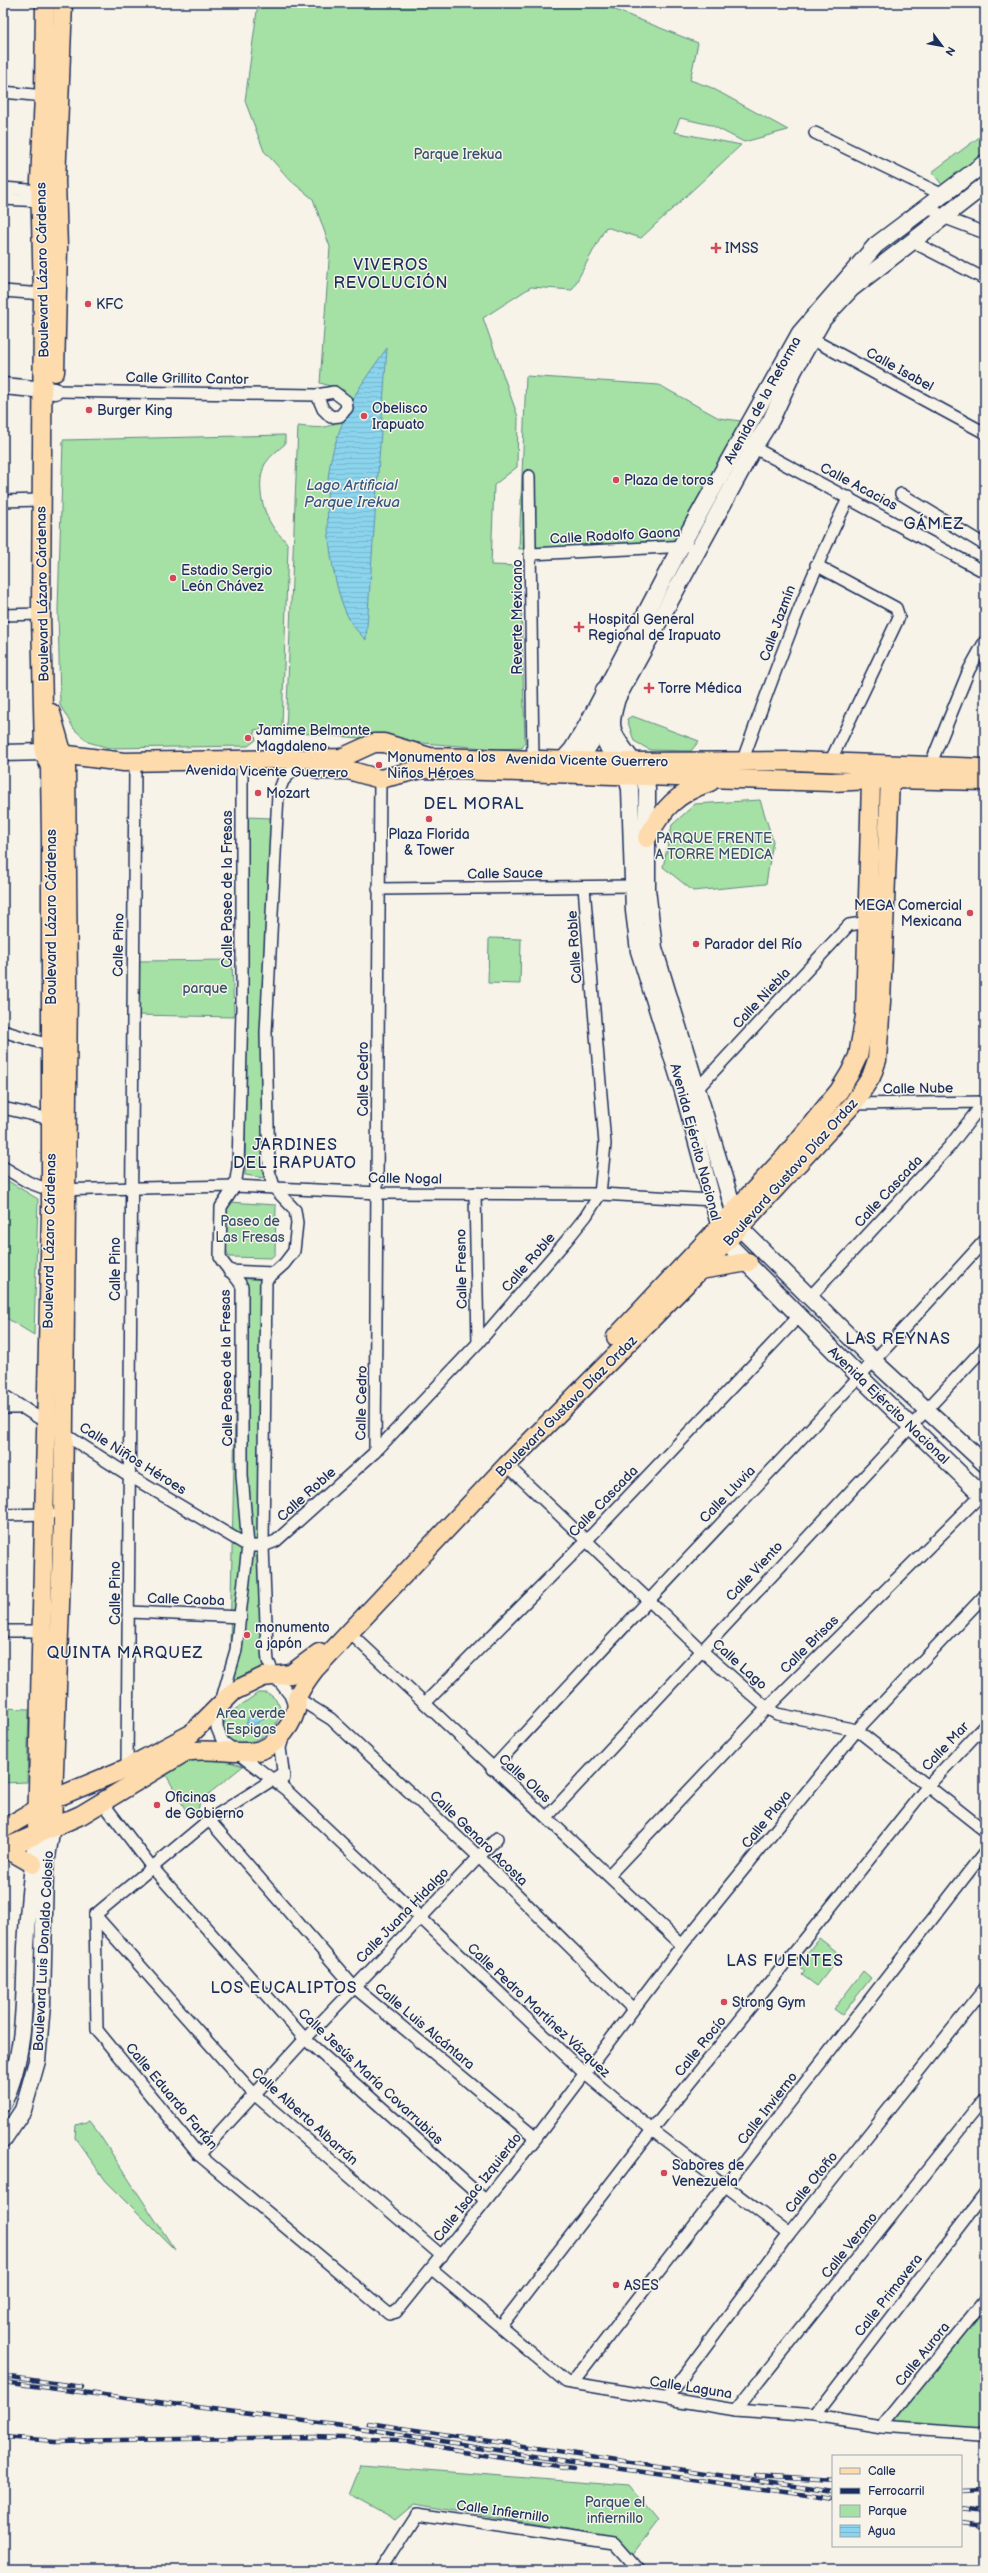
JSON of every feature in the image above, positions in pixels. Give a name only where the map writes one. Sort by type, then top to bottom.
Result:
[{"type":"main road","name":"Boulevard Lázaro Cárdenas","points":[[45,3],[41,196],[43,294],[49,390],[51,717],[55,760],[59,1048],[67,1189],[63,1514],[53,1799],[45,1829]]},
{"type":"main road","name":"Boulevard Lázaro Cárdenas","points":[[55,760],[40,614],[41,500],[58,248],[56,181],[63,3]]},
{"type":"main road","name":"Avenida de la Reforma","points":[[568,765],[603,724],[611,694],[681,546],[758,406],[806,336],[876,245],[985,163]]},
{"type":"main road","name":"Avenida de la Reforma","points":[[568,765],[579,741],[611,694],[700,547],[754,447],[771,420],[794,370],[806,336],[851,289],[985,185]]},
{"type":"main road","points":[[876,245],[889,259]]},
{"type":"main road","points":[[3,386],[49,390]]},
{"type":"main road","points":[[758,406],[771,420]]},
{"type":"main road","name":"Avenida de la Reforma","points":[[611,694],[612,724],[614,734],[632,769]]},
{"type":"main road","points":[[51,717],[70,743],[129,766]]},
{"type":"main road","points":[[603,724],[604,736],[610,750],[632,769]]},
{"type":"main road","name":"Avenida Vicente Guerrero","points":[[129,766],[341,758],[374,743],[384,743],[405,748],[430,758],[533,758],[568,765]]},
{"type":"main road","points":[[360,773],[359,765],[364,747]]},
{"type":"main road","points":[[402,775],[405,748]]},
{"type":"main road","name":"Avenida Vicente Guerrero","points":[[3,753],[55,760],[129,766],[242,771],[348,770],[380,778],[422,770],[568,765],[632,769],[723,778],[832,782],[890,779],[985,781]]},
{"type":"main road","name":"Avenida Vicente Guerrero","points":[[632,769],[742,762],[929,768],[985,768]]},
{"type":"main road","name":"Avenida Ejército Nacional","points":[[632,769],[647,838],[647,889],[654,948],[698,1088],[736,1220],[875,1362],[985,1464]]},
{"type":"main road","name":"Avenida Ejército Nacional","points":[[632,769],[630,790],[633,886],[640,951],[723,1235],[799,1316],[860,1377],[984,1494]]},
{"type":"main road","points":[[647,838],[659,814],[690,788],[723,778]]},
{"type":"main road","name":"Boulevard Gustavo Díaz Ordaz","points":[[736,1220],[853,1104],[871,1076],[877,1060],[881,1002],[890,779]]},
{"type":"main road","name":"Boulevard Gustavo Díaz Ordaz","points":[[3,1828],[53,1799],[127,1768],[192,1734],[221,1703],[247,1683],[263,1677],[291,1674],[312,1660],[736,1220],[839,1091],[858,1056],[865,1016],[871,780]]},
{"type":"main road","name":"Boulevard Lázaro Cárdenas","points":[[45,1829],[38,1808],[51,1212],[49,1190],[51,1119],[59,1048]]},
{"type":"main road","name":"Boulevard Gustavo Díaz Ordaz","points":[[4,1849],[103,1803],[185,1752],[204,1748],[248,1752],[260,1750],[273,1743],[285,1732],[296,1704],[315,1669],[507,1465],[700,1270],[723,1235]]},
{"type":"main road","points":[[700,1270],[748,1262]]},
{"type":"main road","name":"Boulevard Luis Donaldo Colosio","points":[[3,2103],[17,2056],[26,2002],[26,1947],[33,1864],[45,1829]]},
{"type":"main road","name":"Boulevard Luis Donaldo Colosio","points":[[3,2140],[22,2110],[37,2061],[42,2005],[45,1829]]},
{"type":"main road","points":[[4,1849],[33,1864]]},
{"type":"street","points":[[3,92],[44,96]]},
{"type":"street","points":[[815,133],[943,195]]},
{"type":"street","points":[[3,188],[41,196]]},
{"type":"street","points":[[3,199],[41,196]]},
{"type":"street","points":[[929,206],[944,217],[985,233]]},
{"type":"street","points":[[913,242],[985,278]]},
{"type":"street","points":[[3,291],[43,294]]},
{"type":"street","name":"Calle Isabel","points":[[806,336],[985,433]]},
{"type":"street","name":"Calle Grillito Cantor","points":[[49,390],[317,395]]},
{"type":"street","name":"Calle Acacias","points":[[739,440],[849,497],[985,572]]},
{"type":"street","name":"Reverte Mexicano","points":[[529,476],[533,758]]},
{"type":"street","points":[[901,494],[985,545]]},
{"type":"street","name":"Calle Jazmín","points":[[742,762],[816,565],[849,497]]},
{"type":"street","points":[[3,501],[41,500]]},
{"type":"street","name":"Calle Rodolfo Gaona","points":[[531,554],[681,546],[700,547]]},
{"type":"street","points":[[816,565],[898,612],[897,624],[873,668],[829,764]]},
{"type":"street","points":[[3,615],[40,614]]},
{"type":"street","points":[[929,768],[969,670],[985,640]]},
{"type":"street","name":"Calle Pino","points":[[127,1768],[130,1612],[129,766]]},
{"type":"street","points":[[293,770],[283,781],[278,794],[266,1025],[269,1171],[275,1189],[295,1210],[297,1223],[294,1250],[284,1264],[266,1280],[263,1546],[268,1661],[275,1676],[296,1704]]},
{"type":"street","name":"Calle Paseo de la Fresas","points":[[235,1750],[223,1742],[217,1728],[217,1716],[236,1650],[248,1546],[242,1475],[242,1287],[238,1278],[229,1271],[220,1257],[221,1207],[227,1194],[235,1186],[238,1167],[241,1016],[242,771]]},
{"type":"street","name":"Calle Cedro","points":[[375,1452],[379,1193],[378,889],[380,778]]},
{"type":"street","name":"Calle Sauce","points":[[378,889],[633,886]]},
{"type":"street","name":"Calle Roble","points":[[248,1546],[263,1546],[276,1541],[375,1452],[478,1343],[566,1241],[586,1216],[600,1194],[605,1144],[584,887]]},
{"type":"street","name":"Calle Niebla","points":[[698,1088],[849,925],[868,922]]},
{"type":"street","points":[[3,1031],[59,1048]]},
{"type":"street","name":"Calle Nube","points":[[853,1104],[984,1102]]},
{"type":"street","name":"Calle Cascada","points":[[810,1297],[949,1147],[984,1102]]},
{"type":"street","points":[[3,1108],[51,1119]]},
{"type":"street","points":[[3,1167],[28,1182],[49,1190]]},
{"type":"street","name":"Calle Nogal","points":[[49,1190],[130,1187],[235,1186],[379,1193],[600,1194],[713,1200]]},
{"type":"street","name":"Calle Fresno","points":[[475,1193],[478,1343]]},
{"type":"street","name":"Calle Lluvia","points":[[492,1769],[648,1599],[875,1362],[985,1240]]},
{"type":"street","points":[[229,1271],[274,1273]]},
{"type":"street","name":"Calle Cascada","points":[[425,1703],[586,1540],[799,1316]]},
{"type":"street","name":"Calle Viento","points":[[547,1817],[910,1425],[985,1347]]},
{"type":"street","name":"Calle Niños Héroes","points":[[3,1395],[46,1420],[130,1476],[248,1546]]},
{"type":"street","points":[[3,1408],[24,1408]]},
{"type":"street","name":"Calle Lago","points":[[507,1465],[702,1650],[767,1708],[777,1714],[857,1730],[927,1787],[985,1831]]},
{"type":"street","name":"Calle Brisas","points":[[609,1875],[767,1708],[984,1494]]},
{"type":"street","points":[[3,1515],[63,1514]]},
{"type":"street","name":"Calle Playa","points":[[584,2073],[682,1945],[857,1730],[985,1595]]},
{"type":"street","name":"Calle Caoba","points":[[130,1612],[241,1617]]},
{"type":"street","points":[[3,1631],[43,1631]]},
{"type":"street","name":"Calle Olas","points":[[350,1633],[425,1703],[492,1769],[547,1817],[682,1945]]},
{"type":"street","name":"Calle Genaro Acosta","points":[[296,1704],[331,1719],[479,1857],[633,2009]]},
{"type":"street","name":"Calle Mar","points":[[927,1787],[985,1725]]},
{"type":"street","points":[[285,1732],[280,1748],[285,1789]]},
{"type":"street","name":"Calle Pedro Martínez Vázquez","points":[[235,1750],[285,1789],[419,1918],[584,2073],[652,2130],[727,2185],[789,2234]]},
{"type":"street","points":[[95,1915],[209,1820],[283,1773]]},
{"type":"street","name":"Calle Rocío","points":[[501,2326],[652,2130],[927,1787]]},
{"type":"street","name":"Calle Jesús María Covarrubias","points":[[103,1803],[152,1866],[305,2039],[485,2200]]},
{"type":"street","name":"Calle Luis Alcántara","points":[[209,1820],[354,1986],[536,2138]]},
{"type":"street","name":"Calle Juana Hidalgo","points":[[199,2155],[354,1986],[497,1838]]},
{"type":"street","name":"Calle Invierno","points":[[572,2383],[985,1851]]},
{"type":"street","name":"Calle Alberto Albarrán","points":[[95,1915],[254,2094],[442,2256]]},
{"type":"street","name":"Calle Eduardo Farfán","points":[[95,1915],[97,2030],[199,2155],[389,2314]]},
{"type":"street","name":"Calle Otoño","points":[[667,2398],[789,2234],[985,1988]]},
{"type":"street","name":"Calle Isaac Izquierdo","points":[[389,2314],[396,2312],[432,2269],[485,2200],[536,2138],[584,2073]]},
{"type":"street","name":"Calle Verano","points":[[736,2410],[985,2098]]},
{"type":"street","name":"Calle Primavera","points":[[815,2416],[985,2194]]},
{"type":"street","name":"Calle Laguna","points":[[432,2269],[566,2382],[736,2410],[815,2416],[882,2427],[980,2434],[985,2432]]},
{"type":"street","name":"Calle Aurora","points":[[882,2427],[985,2300]]},
{"type":"street","name":"Calle Infiernillo","points":[[382,2570],[417,2514],[615,2543],[640,2570]]},
{"type":"green space","name":"Parque Irekua","points":[[258,3],[598,3],[698,43],[690,80],[710,87],[788,130],[744,142],[711,125],[680,118],[674,132],[741,145],[641,238],[606,227],[572,290],[531,287],[483,318],[518,417],[517,467],[494,485],[491,565],[520,566],[525,743],[522,748],[497,749],[286,732],[298,426],[330,426],[340,418],[351,402],[344,390],[320,383],[330,247],[313,199],[291,181],[264,151],[245,101]]},
{"type":"green space","points":[[985,133],[985,155],[943,186],[932,172]]},
{"type":"green space","name":"Plaza de toros","points":[[526,376],[659,385],[719,418],[741,421],[678,540],[519,549]]},
{"type":"green space","name":"Estadio Sergio León Chávez","points":[[285,435],[285,444],[265,464],[261,480],[263,505],[266,513],[275,530],[288,546],[282,727],[254,730],[256,740],[248,746],[109,748],[88,742],[74,729],[60,705],[58,609],[63,440]]},
{"type":"green space","points":[[632,716],[699,741],[691,751],[650,750],[634,741],[627,719]]},
{"type":"green space","name":"PARQUE FRENTE A TORRE MEDICA","points":[[760,800],[773,841],[766,884],[693,891],[663,867],[672,825],[695,804]]},
{"type":"green space","points":[[247,817],[271,818],[264,1178],[245,1175]]},
{"type":"green space","points":[[489,938],[521,939],[520,984],[488,983]]},
{"type":"green space","name":"parque","points":[[232,960],[234,1017],[136,1015],[137,961]]},
{"type":"green space","points":[[3,1178],[38,1199],[34,1335],[3,1316]]},
{"type":"green space","name":"Paseo de Las Fresas","points":[[229,1202],[276,1205],[275,1254],[271,1258],[229,1257],[225,1245],[224,1222],[226,1207]]},
{"type":"green space","points":[[238,1278],[266,1280],[263,1670],[229,1690]]},
{"type":"green space","name":"Area verde Espigas","points":[[258,1693],[267,1693],[277,1702],[280,1712],[277,1722],[270,1731],[260,1738],[248,1742],[238,1743],[228,1737],[223,1727],[227,1715]]},
{"type":"green space","points":[[3,1708],[29,1709],[27,1782],[3,1783]]},
{"type":"green space","points":[[192,1758],[216,1758],[243,1766],[200,1801],[197,1816],[189,1816],[165,1773]]},
{"type":"green space","points":[[819,1938],[841,1955],[817,1986],[802,1975],[805,1971],[798,1965]]},
{"type":"green space","points":[[863,1971],[871,1978],[842,2015],[834,2009]]},
{"type":"green space","points":[[89,2121],[175,2250],[106,2181],[75,2138],[76,2125]]},
{"type":"green space","points":[[985,2311],[985,2430],[892,2423]]},
{"type":"green space","name":"Parque el infiernillo","points":[[361,2465],[629,2486],[658,2521],[632,2555],[609,2536],[414,2504],[395,2520],[349,2495]]},
{"type":"water","name":"Lago Artificial Parque Irekua","points":[[387,348],[366,640],[352,624],[344,608],[338,589],[330,543],[327,497],[328,476],[334,448],[349,407],[364,380]]},
{"type":"water","points":[[256,1711],[263,1711],[264,1718],[255,1725],[246,1726],[248,1718]]},
{"type":"railway","points":[[3,2376],[82,2387]]},
{"type":"railway","points":[[3,2382],[374,2430],[565,2461],[832,2499]]},
{"type":"railway","points":[[368,2423],[832,2492]]},
{"type":"railway","points":[[3,2437],[55,2441],[314,2437],[397,2440],[462,2452],[573,2468]]},
{"type":"railway","points":[[756,2476],[832,2481]]},
{"type":"railway","points":[[962,2491],[985,2490]]},
{"type":"railway","points":[[962,2508],[985,2511]]},
{"type":"railway","points":[[962,2522],[985,2525]]},
{"type":"place","name":"IMSS","points":[[716,248]]},
{"type":"place","name":"KFC","points":[[88,304]]},
{"type":"place","name":"Burger King","points":[[89,410]]},
{"type":"place","name":"Obelisco Irapuato","points":[[364,416]]},
{"type":"place","name":"Plaza de toros","points":[[616,480]]},
{"type":"place","name":"Estadio Sergio León Chávez","points":[[173,578]]},
{"type":"place","name":"Hospital General Regional de Irapuato","points":[[579,627]]},
{"type":"place","name":"Torre Médica","points":[[649,688]]},
{"type":"place","name":"Jamime Belmonte Magdaleno","points":[[248,738]]},
{"type":"place","name":"Monumento a los Niños Héroes","points":[[379,765]]},
{"type":"place","name":"Mozart","points":[[258,793]]},
{"type":"place","name":"Plaza Florida & Tower","points":[[429,819]]},
{"type":"place","name":"MEGA Comercial Mexicana","points":[[970,913]]},
{"type":"place","name":"Parador del Río","points":[[696,944]]},
{"type":"place","name":"monumento a japón","points":[[247,1635]]},
{"type":"place","name":"Oficinas de Gobierno","points":[[157,1805]]},
{"type":"place","name":"Strong Gym","points":[[724,2002]]},
{"type":"place","name":"Sabores de Venezuela","points":[[664,2173]]},
{"type":"place","name":"ASES","points":[[616,2285]]},
{"type":"district","name":"VIVEROS REVOLUCIÓN","points":[[391,273]]},
{"type":"district","name":"GÁMEZ","points":[[934,523]]},
{"type":"district","name":"DEL MORAL","points":[[474,803]]},
{"type":"district","name":"JARDINES DEL IRAPUATO","points":[[295,1153]]},
{"type":"district","name":"LAS REYNAS","points":[[898,1338]]},
{"type":"district","name":"QUINTA MARQUEZ","points":[[125,1652]]},
{"type":"district","name":"LAS FUENTES","points":[[785,1960]]},
{"type":"district","name":"LOS EUCALIPTOS","points":[[284,1987]]}]
